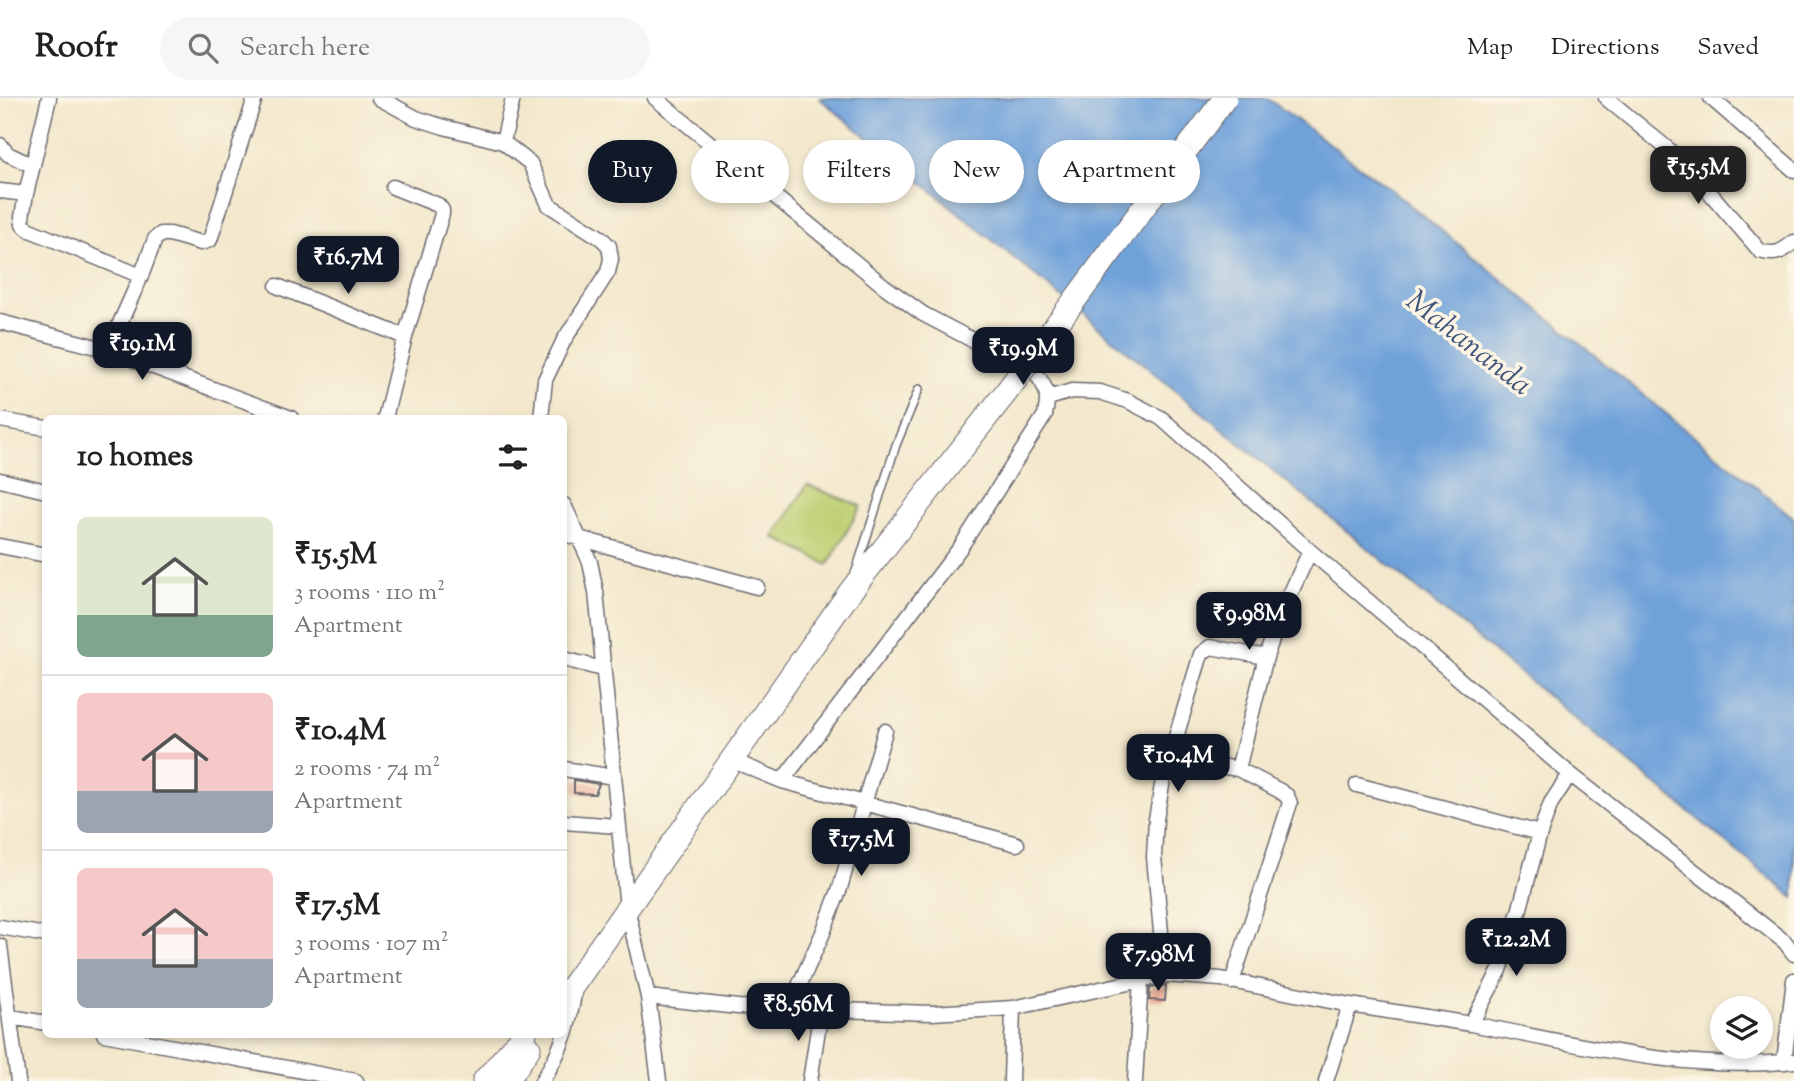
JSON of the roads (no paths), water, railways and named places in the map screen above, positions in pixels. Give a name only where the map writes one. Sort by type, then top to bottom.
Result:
[{"type":"main road","points":[[568,990],[850,592],[1006,391],[1225,98]]},
{"type":"main road","points":[[484,1081],[522,1038]]},
{"type":"main road","points":[[507,1081],[536,1038]]},
{"type":"street","points":[[49,98],[26,194],[23,225],[141,276]]},
{"type":"street","points":[[108,351],[155,239],[161,234],[170,234],[201,243],[210,240],[255,98]]},
{"type":"street","points":[[379,98],[415,118],[503,142],[530,163],[549,205],[609,246],[611,259],[608,272],[564,340],[545,380],[541,415]]},
{"type":"street","points":[[503,142],[513,98]]},
{"type":"street","points":[[655,98],[884,286],[923,314],[1035,373],[1045,385],[1048,398],[1045,415],[960,548],[782,781]]},
{"type":"street","points":[[1606,98],[1669,150],[1699,180],[1760,251],[1772,255],[1794,242]]},
{"type":"street","points":[[1711,98],[1794,170]]},
{"type":"street","points":[[0,145],[8,154],[33,166]]},
{"type":"street","points":[[386,415],[442,210],[438,205],[393,187]]},
{"type":"street","points":[[0,191],[26,194]]},
{"type":"street","points":[[277,286],[405,337]]},
{"type":"street","points":[[0,322],[108,351],[283,415]]},
{"type":"street","points":[[1048,398],[1072,391],[1100,392],[1128,401],[1161,418],[1310,551],[1570,774],[1785,942],[1794,954]]},
{"type":"street","points":[[0,420],[42,427]]},
{"type":"street","points":[[0,480],[42,490]]},
{"type":"street","points":[[567,511],[590,562],[596,592],[627,908],[648,997],[659,1081]]},
{"type":"street","points":[[567,535],[757,587]]},
{"type":"street","points":[[0,546],[42,554]]},
{"type":"street","points":[[1238,769],[1266,657],[1280,616],[1310,551]]},
{"type":"street","points":[[1165,975],[1154,857],[1156,819],[1166,768],[1201,653],[1210,647],[1266,657]]},
{"type":"street","points":[[567,660],[603,669]]},
{"type":"street","points":[[789,1009],[840,888],[885,731]]},
{"type":"street","points":[[731,760],[782,781],[1017,844]]},
{"type":"street","points":[[1166,768],[1214,765],[1238,769],[1280,791],[1287,796],[1290,803],[1232,982]]},
{"type":"street","points":[[567,769],[614,777]]},
{"type":"street","points":[[1471,1024],[1500,970],[1540,833],[1551,803],[1570,774]]},
{"type":"street","points":[[1357,785],[1540,833]]},
{"type":"street","points":[[567,822],[618,826]]},
{"type":"street","points":[[0,927],[42,934]]},
{"type":"street","points":[[0,946],[19,1081]]},
{"type":"street","points":[[648,997],[738,1007],[932,1013],[1013,1008],[1141,978],[1165,975],[1232,982],[1677,1061],[1731,1064],[1789,1061],[1794,980]]},
{"type":"street","points":[[1135,1081],[1141,978]]},
{"type":"street","points":[[567,1031],[568,990]]},
{"type":"street","points":[[1326,1081],[1350,1005]]},
{"type":"street","points":[[1011,1081],[1013,1008]]},
{"type":"street","points":[[810,1081],[821,1010]]},
{"type":"street","points":[[10,1017],[42,1022]]},
{"type":"street","points":[[125,1038],[355,1081]]},
{"type":"street","points":[[542,1081],[555,1061],[564,1038]]},
{"type":"lane","points":[[850,592],[881,489],[919,389]]},
{"type":"water","name":"Mahananda","points":[[819,98],[1267,98],[1393,191],[1794,518],[1794,898],[947,203],[1024,203],[1024,140],[929,140],[929,188],[915,177],[915,140],[870,140]]}]
